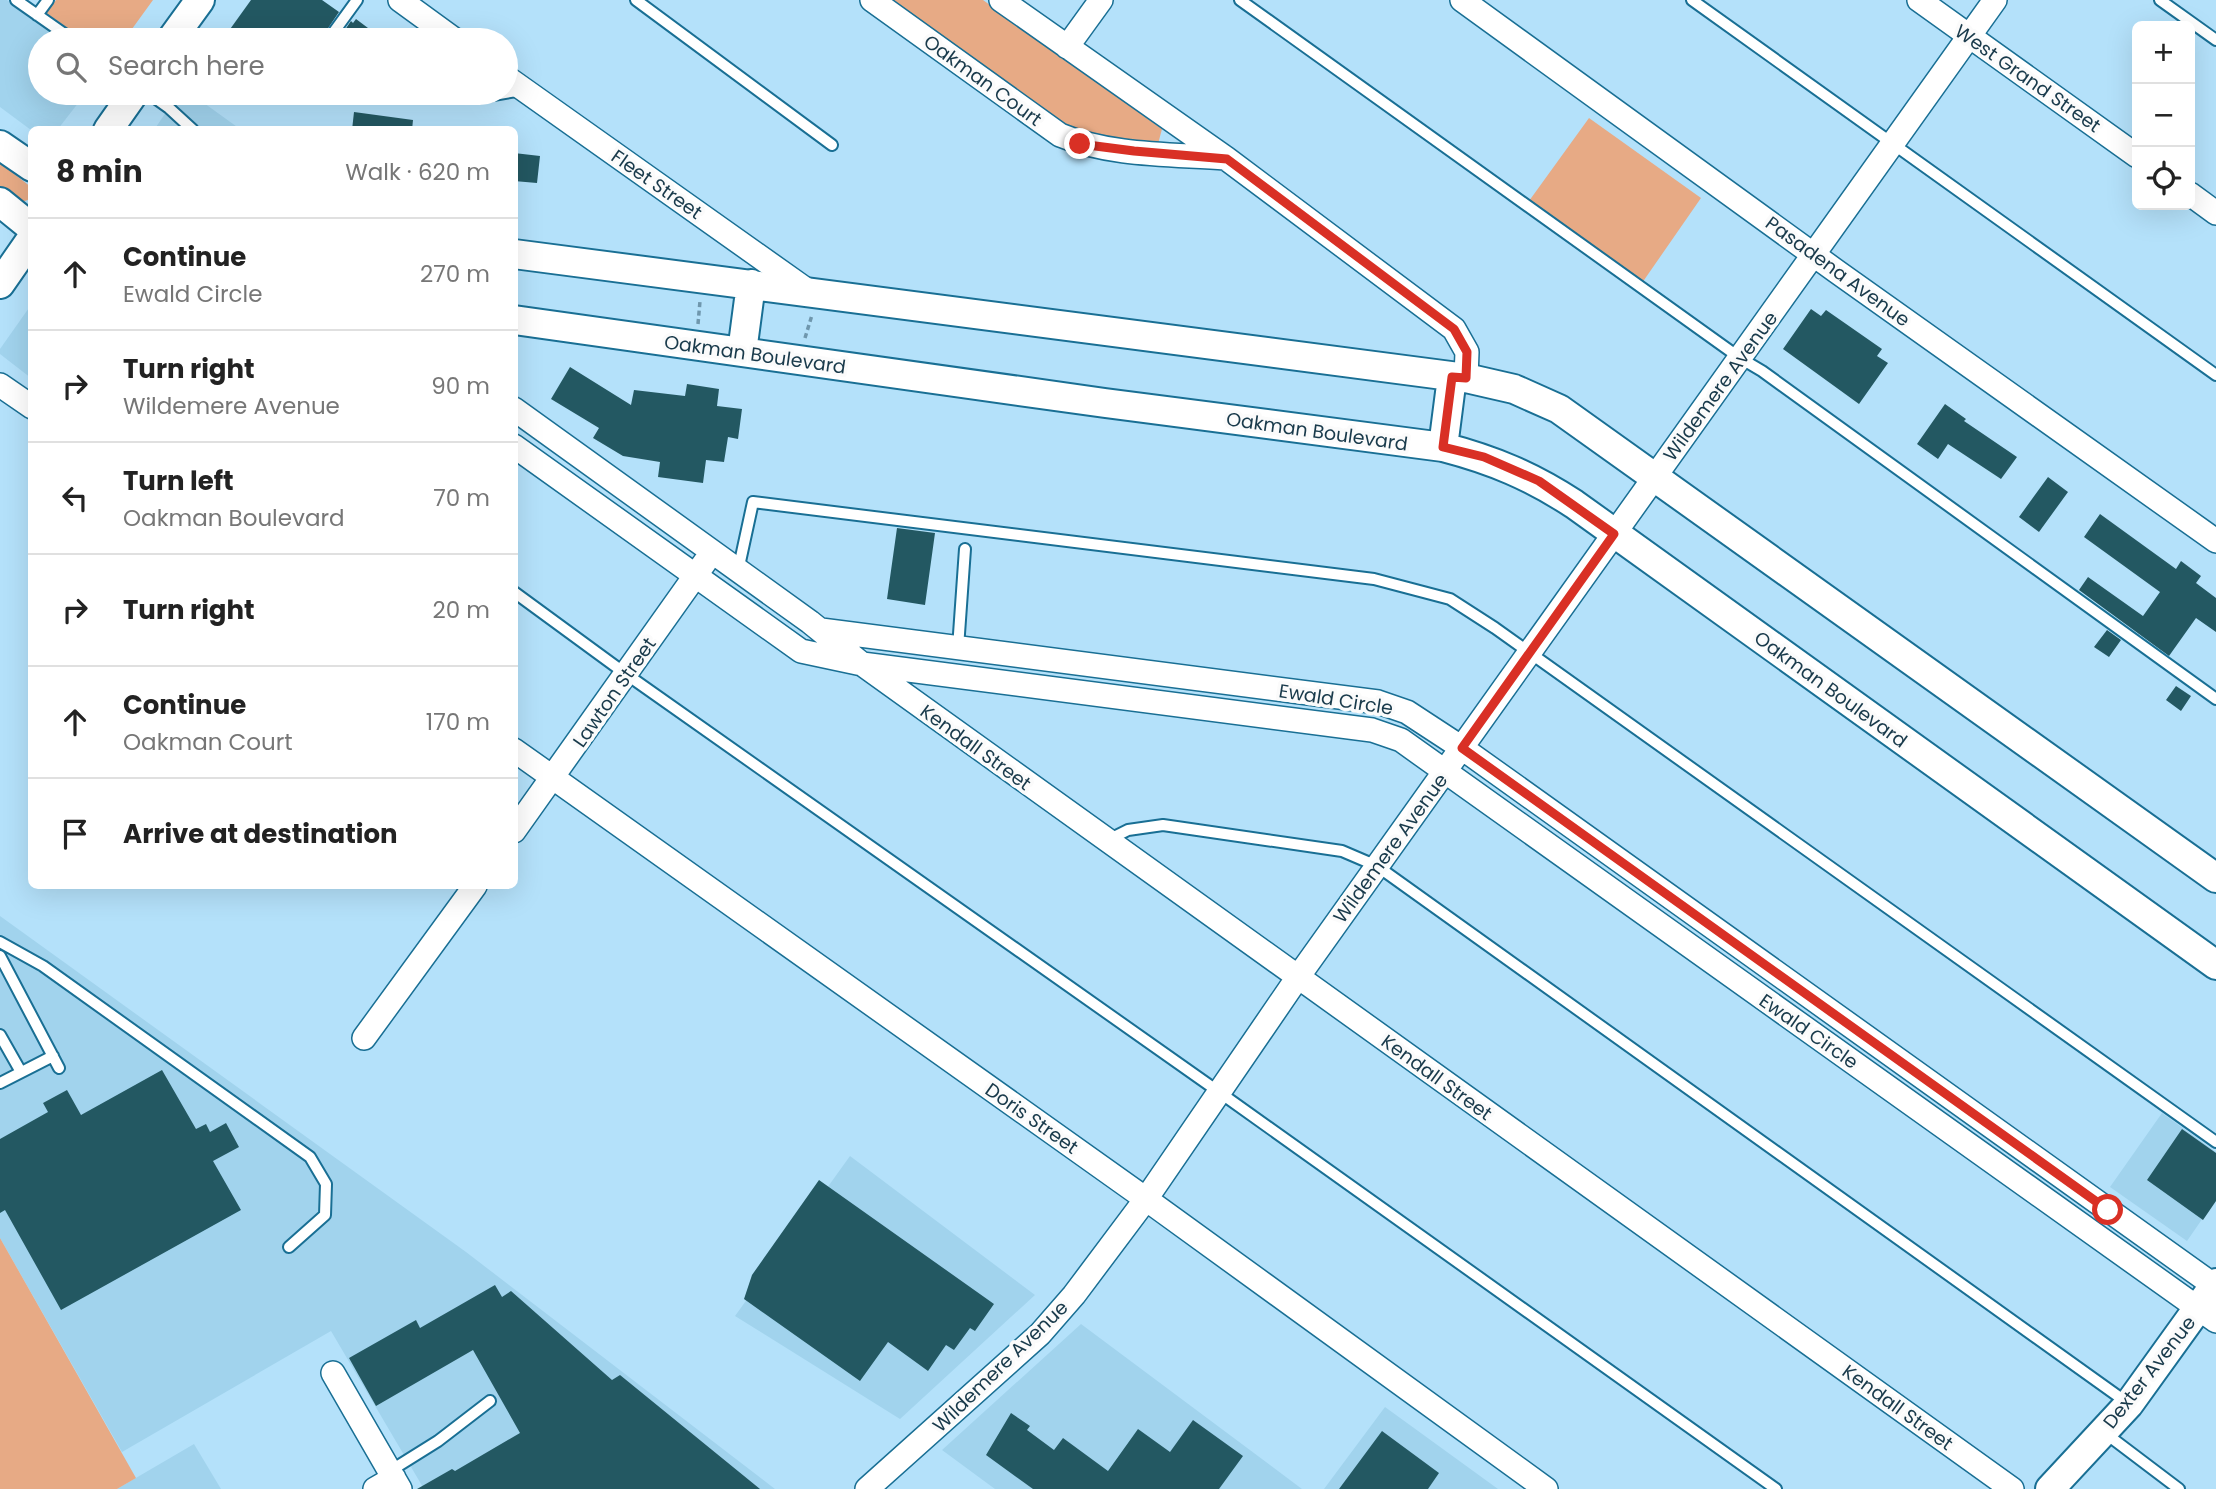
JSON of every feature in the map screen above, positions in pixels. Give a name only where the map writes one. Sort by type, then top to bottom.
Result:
[{"type":"street","points":[[180,28],[200,0]]},
{"type":"street","points":[[400,0],[439,28]]},
{"type":"street","name":"Oakman Court","points":[[872,0],[1060,135],[1080,144],[1227,159]]},
{"type":"street","points":[[1001,0],[1227,159],[1454,329],[1467,352],[1443,447]]},
{"type":"street","points":[[1067,47],[1101,0]]},
{"type":"street","name":"Pasadena Avenue","points":[[1462,0],[2216,541]]},
{"type":"street","name":"West Grand Street","points":[[1919,0],[2132,152]]},
{"type":"street","name":"Wildemere Avenue","points":[[867,1489],[1058,1315],[1146,1199],[1298,977],[1995,0]]},
{"type":"street","name":"Fleet Street","points":[[518,86],[812,299]]},
{"type":"street","points":[[113,126],[126,105]]},
{"type":"street","points":[[0,145],[28,164]]},
{"type":"street","points":[[2195,198],[2216,213]]},
{"type":"street","points":[[0,202],[28,225]]},
{"type":"street","points":[[0,284],[28,244]]},
{"type":"street","points":[[518,255],[751,284],[812,299],[1459,377],[1514,389],[1559,409],[2216,878]]},
{"type":"street","points":[[742,352],[751,284]]},
{"type":"street","name":"Oakman Boulevard","points":[[518,321],[1443,447],[1484,457],[1539,481],[2216,965]]},
{"type":"street","points":[[0,385],[28,404]]},
{"type":"street","name":"Kendall Street","points":[[518,412],[702,542],[821,630],[862,664],[1107,841],[2012,1489]]},
{"type":"street","name":"Kendall Street","points":[[518,449],[801,651],[862,664]]},
{"type":"street","name":"Lawton Street","points":[[518,826],[712,552]]},
{"type":"street","name":"Ewald Circle","points":[[821,630],[1378,702],[1407,712],[1462,748],[2215,1285]]},
{"type":"street","name":"Ewald Circle","points":[[862,664],[1371,730],[1401,740],[2207,1315]]},
{"type":"street","name":"Doris Street","points":[[518,753],[1146,1199],[1546,1489]]},
{"type":"street","points":[[364,1038],[473,889]]},
{"type":"street","name":"Dexter Avenue","points":[[2050,1489],[2207,1315],[2215,1285]]},
{"type":"street","points":[[333,1373],[390,1482]]},
{"type":"lane","points":[[16,0],[56,28]]},
{"type":"lane","points":[[37,15],[48,0]]},
{"type":"lane","points":[[336,28],[356,0]]},
{"type":"lane","points":[[636,0],[832,145]]},
{"type":"lane","points":[[1240,0],[1773,379],[2216,699]]},
{"type":"lane","points":[[1692,0],[2216,375]]},
{"type":"lane","points":[[2160,0],[2216,40]]},
{"type":"lane","points":[[165,105],[189,126]]},
{"type":"lane","points":[[738,570],[753,502],[1374,579],[1450,599],[1530,653],[2216,1142]]},
{"type":"lane","points":[[957,648],[965,549]]},
{"type":"lane","points":[[518,595],[1776,1489]]},
{"type":"lane","points":[[1107,841],[1128,830],[1163,825],[1342,851],[1377,866],[2129,1404]]},
{"type":"lane","points":[[0,942],[43,966],[310,1157],[326,1184],[325,1215],[289,1247]]},
{"type":"lane","points":[[0,956],[59,1068]]},
{"type":"lane","points":[[0,1035],[21,1072]]},
{"type":"lane","points":[[0,1083],[52,1056]]},
{"type":"lane","points":[[390,1482],[490,1401]]},
{"type":"lane","points":[[2103,1432],[2179,1489]]},
{"type":"path","points":[[698,326],[701,292]]},
{"type":"path","points":[[804,339],[812,299]]},
{"type":"shaded area","points":[[0,0],[7,0],[46,28],[28,28],[28,105],[77,105],[60,126],[28,128],[0,107]]},
{"type":"shaded area","points":[[56,0],[153,0],[133,28],[68,28],[46,13]]},
{"type":"shaded area","points":[[887,0],[983,0],[1162,129],[1158,144],[1094,134],[1058,122]]},
{"type":"shaded area","points":[[171,105],[207,105],[236,126],[157,126]]},
{"type":"shaded area","points":[[1589,118],[1701,198],[1642,283],[1529,201]]},
{"type":"shaded area","points":[[0,163],[28,185],[28,200],[20,203],[0,189]]},
{"type":"shaded area","points":[[28,309],[28,376],[0,354],[0,349]]},
{"type":"shaded area","points":[[0,916],[466,1252],[775,1489],[424,1489],[331,1331],[122,1452],[0,1238]]},
{"type":"shaded area","points":[[2162,1113],[2216,1152],[2216,1199],[2187,1241],[2110,1187]]},
{"type":"shaded area","points":[[850,1156],[1035,1295],[900,1419],[735,1316]]},
{"type":"shaded area","points":[[0,1238],[136,1478],[117,1489],[0,1489]]},
{"type":"shaded area","points":[[1081,1324],[1302,1489],[995,1489],[942,1450]]},
{"type":"shaded area","points":[[1385,1407],[1498,1489],[1324,1489]]},
{"type":"shaded area","points":[[194,1444],[221,1489],[117,1489]]},
{"type":"building","points":[[251,0],[322,0],[339,12],[328,28],[231,28]]},
{"type":"building","points":[[356,19],[368,28],[346,28],[351,21],[353,23]]},
{"type":"building","points":[[354,112],[413,120],[412,126],[352,126]]},
{"type":"building","points":[[518,153],[540,156],[537,183],[518,181]]},
{"type":"building","points":[[1811,309],[1821,316],[1826,310],[1882,349],[1877,356],[1888,363],[1859,404],[1783,349]]},
{"type":"building","points":[[570,367],[631,405],[634,390],[685,396],[687,384],[719,389],[717,406],[742,409],[738,439],[728,437],[724,462],[706,460],[703,483],[658,477],[660,462],[623,456],[593,438],[599,428],[551,399]]},
{"type":"building","points":[[1945,404],[1966,419],[1964,421],[2017,457],[2001,479],[1948,444],[1938,459],[1917,444]]},
{"type":"building","points":[[2048,477],[2068,492],[2039,532],[2019,517]]},
{"type":"building","points":[[2100,514],[2176,569],[2181,561],[2201,576],[2196,583],[2216,598],[2216,632],[2196,618],[2169,656],[2079,590],[2088,577],[2143,616],[2160,592],[2084,537]]},
{"type":"building","points":[[897,528],[935,533],[925,605],[887,599]]},
{"type":"building","points":[[2107,630],[2121,640],[2109,657],[2094,647]]},
{"type":"building","points":[[2176,686],[2191,696],[2181,711],[2166,700]]},
{"type":"building","points":[[162,1070],[196,1129],[206,1124],[210,1132],[226,1123],[239,1147],[213,1161],[241,1210],[61,1310],[5,1210],[0,1213],[0,1139],[48,1112],[43,1103],[67,1090],[81,1115]]},
{"type":"building","points":[[2182,1129],[2216,1153],[2216,1201],[2203,1220],[2147,1180]]},
{"type":"building","points":[[819,1180],[994,1304],[975,1331],[970,1328],[954,1350],[946,1345],[928,1371],[888,1342],[860,1381],[744,1299],[752,1275]]},
{"type":"building","points":[[495,1285],[502,1297],[511,1291],[612,1380],[620,1375],[760,1489],[417,1489],[452,1469],[455,1471],[520,1433],[473,1350],[376,1406],[349,1358],[416,1320],[420,1328]]},
{"type":"building","points":[[1011,1413],[1030,1426],[1027,1430],[1054,1450],[1063,1438],[1108,1471],[1138,1429],[1170,1452],[1193,1420],[1243,1456],[1219,1489],[1033,1489],[986,1455]]},
{"type":"building","points":[[1382,1431],[1439,1473],[1428,1489],[1339,1489]]},
{"type":"route","points":[[1080,144],[1227,159],[1454,329],[1467,352],[1466,378],[1452,377],[1443,447],[1484,457],[1539,481],[1614,534],[1462,748],[2108,1210]]}]
